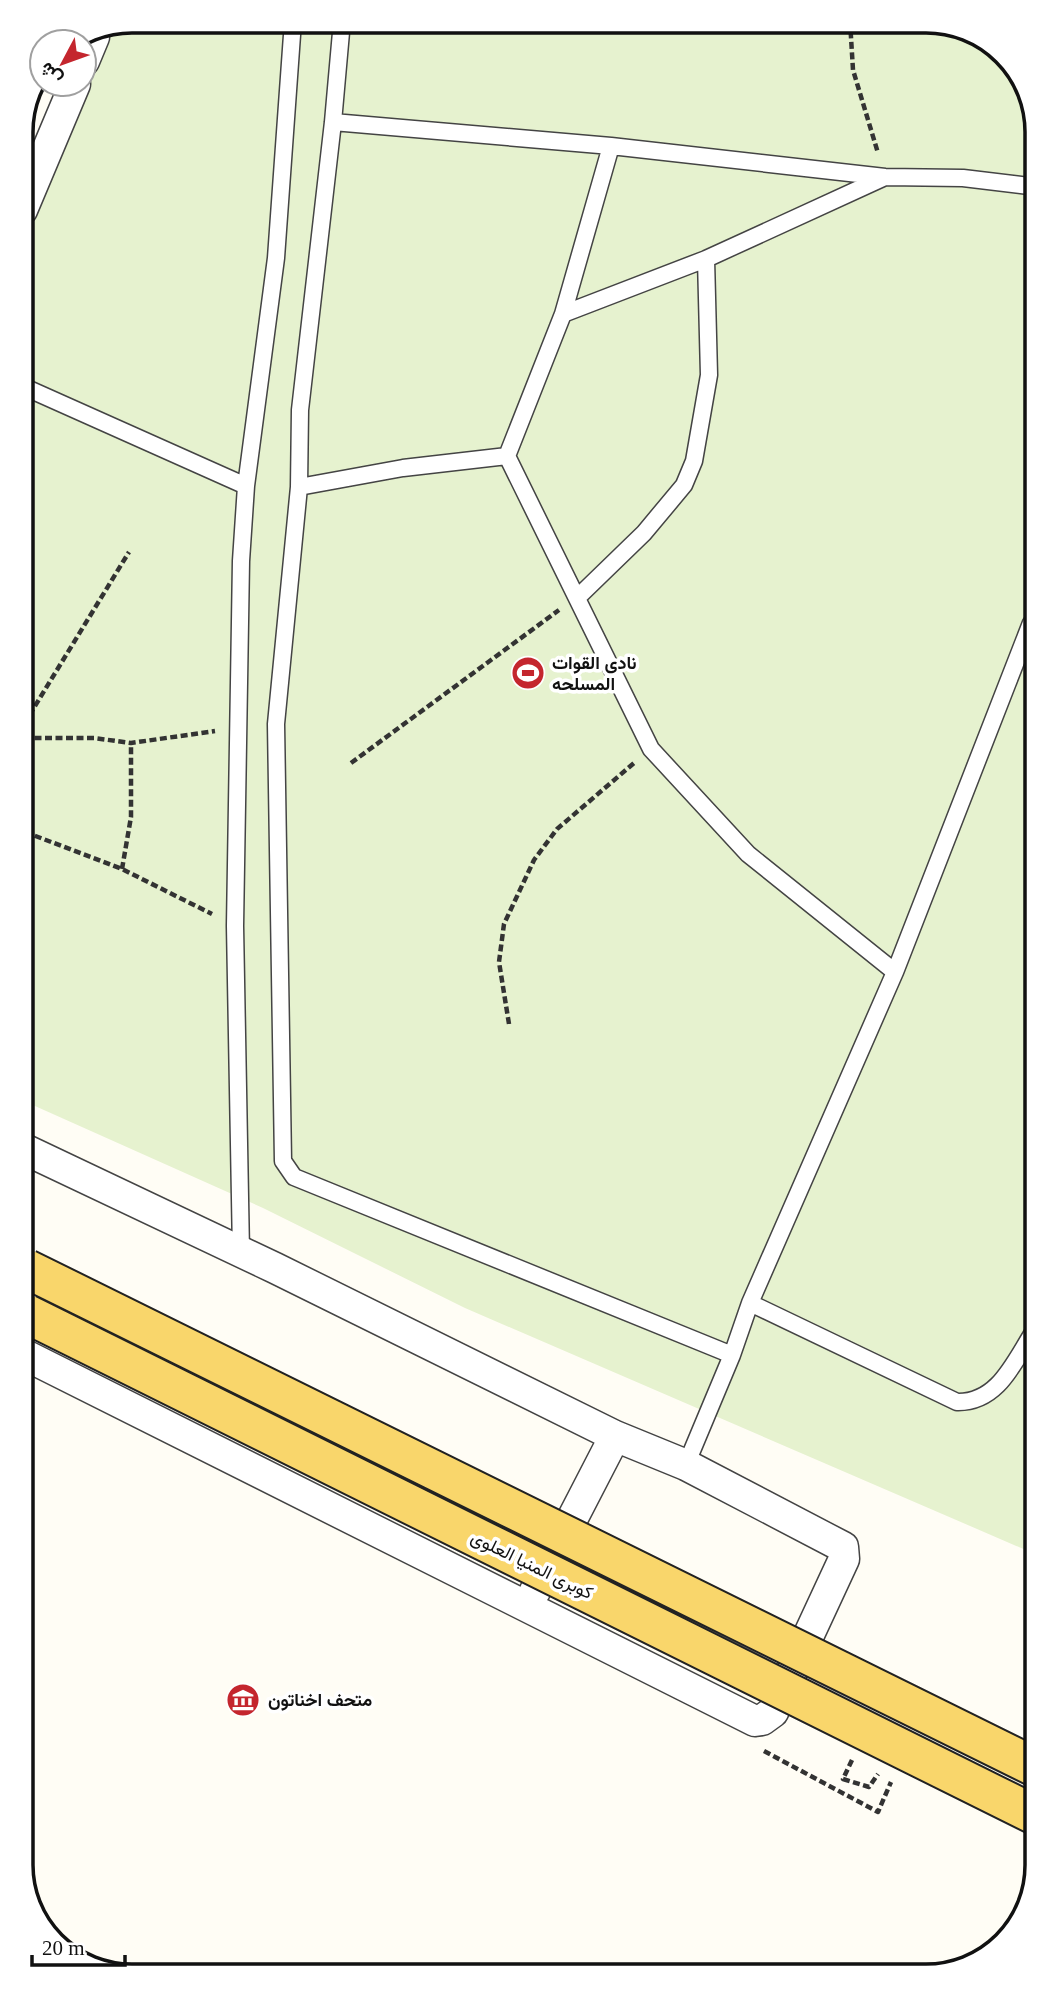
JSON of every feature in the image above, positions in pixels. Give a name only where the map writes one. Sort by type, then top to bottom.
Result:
[{"type":"main road","points":[[33,1272],[1025,1762]]},
{"type":"main road","name":"كوبرى المنيا العلوى","points":[[33,1317],[1025,1810]]},
{"type":"street","points":[[33,184],[69,98]]},
{"type":"street","points":[[33,1153],[242,1252],[615,1436],[686,1465],[843,1547],[845,1552],[773,1712],[762,1720],[754,1721],[33,1359]]},
{"type":"street","points":[[527,1607],[615,1436]]},
{"type":"lane","points":[[242,1252],[235,926],[246,486],[276,258],[292,33]]},
{"type":"lane","points":[[341,33],[300,410],[299,487],[276,724],[284,1161],[294,1177],[302,1182],[732,1355]]},
{"type":"lane","points":[[333,122],[611,146],[885,177],[963,178],[1025,186]]},
{"type":"lane","points":[[611,146],[563,314],[507,456],[651,749],[748,854],[895,972]]},
{"type":"lane","points":[[563,314],[706,259],[885,177]]},
{"type":"lane","points":[[578,597],[644,533],[684,485],[694,461],[709,375],[706,259]]},
{"type":"lane","points":[[33,391],[246,486]]},
{"type":"lane","points":[[299,487],[402,468],[507,456]]},
{"type":"lane","points":[[686,1465],[732,1355],[750,1303],[895,972],[1025,638]]},
{"type":"lane","points":[[750,1303],[957,1402],[972,1402],[999,1386],[1025,1345]]},
{"type":"path","points":[[851,33],[853,70],[885,177]]},
{"type":"path","points":[[33,709],[129,552]]},
{"type":"path","points":[[351,763],[578,597]]},
{"type":"path","points":[[33,738],[94,738],[131,743],[238,728]]},
{"type":"path","points":[[122,869],[131,817],[131,743]]},
{"type":"path","points":[[509,1024],[499,962],[504,924],[534,860],[557,829],[651,749]]},
{"type":"path","points":[[33,835],[122,869],[235,926]]},
{"type":"path","points":[[762,1720],[750,1743],[878,1812],[893,1783],[877,1774],[869,1787],[843,1779],[854,1757]]},
{"type":"green space","name":"نادى القوات المسلحه","points":[[132,33],[932,33],[964,41],[996,62],[1017,94],[1025,132],[1025,1550],[465,1308],[263,1208],[33,1105],[33,218],[83,98],[98,98],[98,61],[108,36]]},
{"type":"place","name":"نادى القوات المسلحه","points":[[528,673]]},
{"type":"place","name":"متحف اخناتون","points":[[243,1700]]}]
